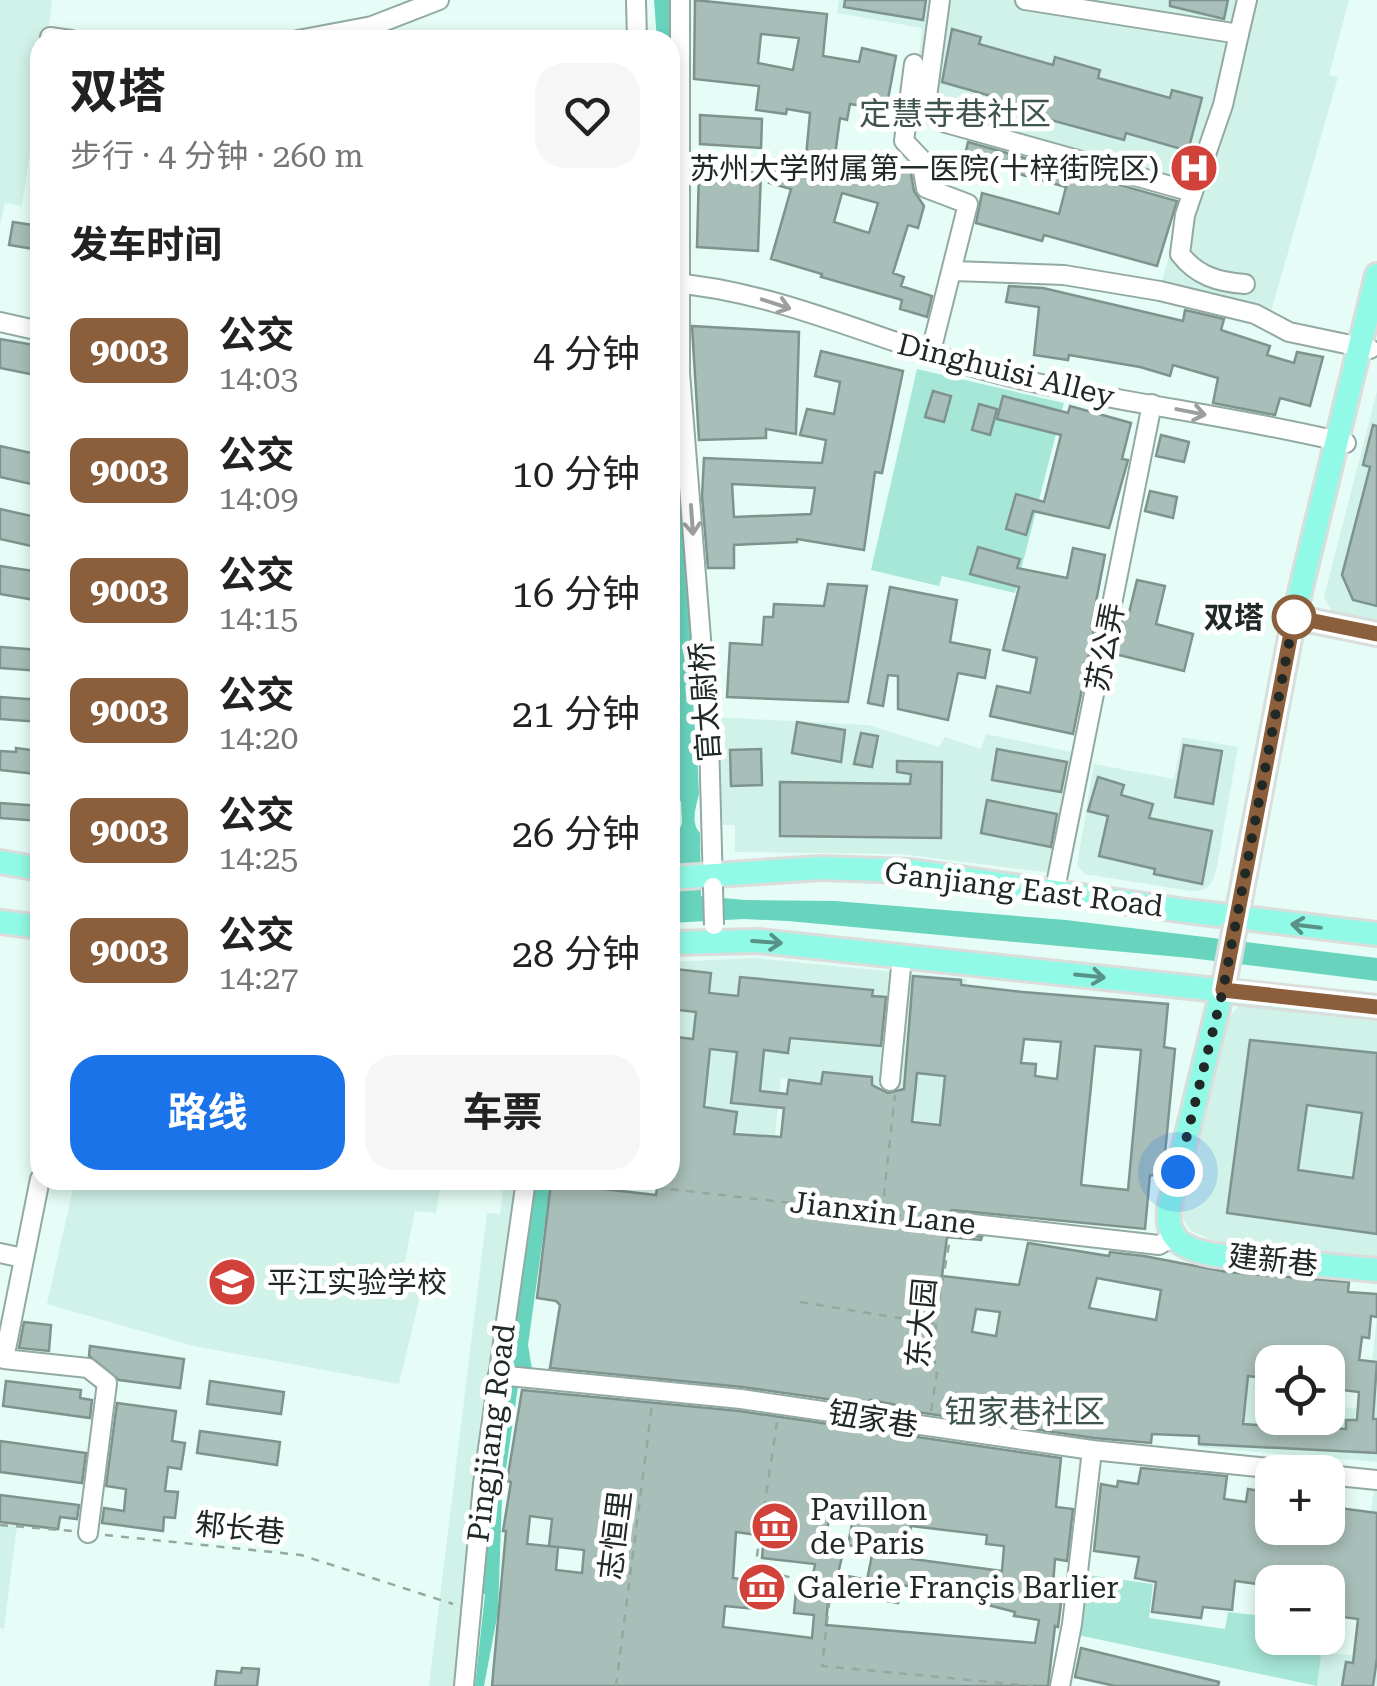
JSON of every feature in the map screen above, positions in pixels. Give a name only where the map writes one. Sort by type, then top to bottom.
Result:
[{"type":"main road","points":[[1173,1238],[1168,1208],[1224,984],[1299,618],[1364,348],[1377,275]]},
{"type":"main road","points":[[1364,348],[1377,320]]},
{"type":"main road","points":[[1299,618],[1377,634]]},
{"type":"main road","points":[[0,862],[30,866]]},
{"type":"main road","name":"Ganjiang East Road","points":[[680,878],[820,868],[884,869],[1055,889],[1235,922],[1377,934]]},
{"type":"main road","points":[[0,922],[30,926]]},
{"type":"main road","points":[[680,940],[714,932],[902,957],[1224,984],[1377,1007]]},
{"type":"main road","name":"建新巷","points":[[1173,1238],[1192,1250],[1216,1254],[1377,1270]]},
{"type":"street","points":[[351,30],[372,26],[439,0]]},
{"type":"street","points":[[636,0],[637,30]]},
{"type":"street","name":"官太尉桥","points":[[679,30],[680,0]]},
{"type":"street","points":[[940,0],[927,98],[930,109],[946,122],[1192,192]]},
{"type":"street","points":[[1025,0],[1239,34]]},
{"type":"street","points":[[1245,284],[1224,282],[1193,270],[1180,254],[1192,192],[1222,105],[1247,0]]},
{"type":"street","points":[[914,64],[904,141],[921,159],[926,188],[968,204],[930,355]]},
{"type":"street","points":[[954,271],[1064,275],[1160,291],[1255,314],[1289,332],[1364,348]]},
{"type":"street","name":"Dinghuisi Alley","points":[[680,284],[732,289],[993,372],[1341,442]]},
{"type":"street","points":[[0,322],[30,329]]},
{"type":"street","name":"官太尉桥","points":[[680,373],[708,740],[714,932]]},
{"type":"street","name":"苏公弄","points":[[1055,889],[1152,404]]},
{"type":"street","points":[[890,1081],[902,957]]},
{"type":"street","points":[[38,1190],[5,1319],[4,1360],[88,1368],[107,1383],[88,1533]]},
{"type":"street","name":"Pingjiang Road","points":[[464,1686],[469,1609],[525,1190]]},
{"type":"street","name":"Jianxin Lane","points":[[956,1222],[1158,1245],[1173,1238]]},
{"type":"street","points":[[0,1253],[23,1258]]},
{"type":"street","name":"钮家巷","points":[[500,1375],[780,1404],[1092,1450],[1255,1467]]},
{"type":"street","points":[[1060,1686],[1072,1624],[1092,1450]]},
{"type":"street","points":[[1345,1477],[1377,1480]]},
{"type":"path","points":[[882,1213],[896,1092],[890,1081]]},
{"type":"path","name":"Jianxin Lane","points":[[680,1190],[956,1222]]},
{"type":"path","name":"东大园","points":[[928,1428],[938,1373],[934,1368],[938,1324],[951,1232],[956,1222]]},
{"type":"path","points":[[800,1302],[938,1324]]},
{"type":"path","name":"志恒里","points":[[616,1686],[654,1389]]},
{"type":"path","points":[[780,1404],[755,1569],[831,1587],[822,1666],[1033,1686]]},
{"type":"path","name":"邾长巷","points":[[0,1525],[301,1555],[469,1609]]},
{"type":"shaded area","points":[[0,0],[52,0],[48,30],[30,30],[30,154],[22,206],[5,203],[0,226]]},
{"type":"shaded area","points":[[654,0],[678,0],[679,30],[656,30]]},
{"type":"shaded area","name":"苏州大学附属第一医院(十梓街院区)","points":[[839,0],[1349,0],[1329,75],[1338,77],[1271,312],[1230,310],[1160,288],[1185,199],[913,121],[922,28],[837,13]]},
{"type":"shaded area","points":[[680,96],[691,622],[699,794],[694,819],[700,833],[701,896],[835,901],[1066,920],[1377,958],[1377,981],[1190,958],[788,921],[680,922]]},
{"type":"shaded area","points":[[917,369],[1064,403],[1015,593],[942,576],[939,586],[871,570]]},
{"type":"shaded area","points":[[1377,391],[1377,627],[1334,615],[1324,597]]},
{"type":"shaded area","points":[[713,717],[868,725],[939,747],[945,737],[981,749],[986,734],[1076,753],[1052,873],[900,854],[735,852],[735,825],[723,825]]},
{"type":"shaded area","points":[[1182,737],[1238,747],[1211,884],[1203,890],[1191,891],[1085,874],[1077,865],[1094,764],[1174,779]]},
{"type":"shaded area","points":[[755,958],[967,979],[952,1124],[897,1119],[899,1090],[781,1078],[775,1136],[704,1129],[707,1104],[680,1103],[680,962]]},
{"type":"shaded area","points":[[1239,1005],[1377,1019],[1377,1260],[1215,1241],[1191,1231],[1184,1221],[1181,1210],[1227,1020]]},
{"type":"shaded area","name":"平江实验学校","points":[[73,1190],[440,1190],[436,1213],[415,1211],[401,1280],[423,1284],[399,1384],[194,1346],[47,1304]]},
{"type":"shaded area","points":[[503,1190],[521,1190],[457,1686],[429,1686],[487,1213],[500,1214]]},
{"type":"shaded area","points":[[533,1190],[550,1190],[528,1345],[532,1369],[520,1373],[502,1496],[498,1612],[484,1686],[475,1686],[485,1594],[480,1593],[480,1557]]},
{"type":"shaded area","points":[[1226,1262],[1316,1276],[1309,1345],[1255,1345],[1255,1435],[1345,1435],[1345,1407],[1367,1410],[1377,1316],[1377,1462],[1345,1459],[1345,1455],[1199,1447]]},
{"type":"shaded area","points":[[1377,1489],[1377,1686],[1317,1686],[1321,1655],[1353,1655]]},
{"type":"shaded area","points":[[0,1524],[17,1526],[4,1629],[0,1628]]},
{"type":"shaded area","points":[[1087,1575],[1153,1584],[1149,1618],[1225,1629],[1228,1612],[1255,1615],[1255,1655],[1321,1655],[1317,1686],[1078,1635]]},
{"type":"building","points":[[695,0],[827,14],[823,56],[859,62],[862,48],[896,56],[886,110],[850,104],[847,120],[840,118],[835,155],[889,171],[891,163],[910,168],[914,191],[924,206],[918,228],[908,225],[893,273],[904,277],[901,286],[932,296],[927,317],[900,309],[902,300],[771,259],[791,189],[769,183],[776,159],[805,168],[810,113],[756,110],[759,86],[694,79]],"holes":[[[761,34],[799,38],[793,70],[758,63]],[[842,193],[878,203],[869,233],[834,222]]]},
{"type":"building","points":[[845,0],[926,0],[923,20],[844,7]]},
{"type":"building","points":[[1170,0],[1228,0],[1224,19],[1170,6]]},
{"type":"building","points":[[952,29],[981,37],[979,44],[1053,65],[1055,57],[1100,70],[1098,78],[1170,98],[1172,90],[1202,98],[1188,151],[1126,133],[1124,140],[996,105],[998,98],[942,82]]},
{"type":"building","points":[[700,115],[762,119],[761,148],[700,144]]},
{"type":"building","points":[[968,142],[1177,201],[1157,266],[1044,235],[1042,241],[976,223],[982,193],[1059,214],[1066,187],[964,159]]},
{"type":"building","points":[[699,169],[761,173],[758,251],[697,247]]},
{"type":"building","points":[[13,222],[30,225],[30,248],[9,245]]},
{"type":"building","points":[[1009,286],[1043,288],[1183,321],[1185,310],[1224,319],[1221,330],[1270,346],[1267,355],[1294,363],[1297,352],[1323,357],[1310,406],[1280,398],[1275,415],[1213,403],[1218,378],[1173,365],[1170,376],[1069,355],[1068,360],[1034,355],[1039,307],[1006,302]]},
{"type":"building","points":[[692,326],[799,332],[796,434],[766,429],[766,438],[699,440]]},
{"type":"building","points":[[0,339],[30,344],[30,374],[0,368]]},
{"type":"building","points":[[821,351],[903,371],[882,473],[875,472],[864,550],[797,539],[734,545],[734,568],[708,568],[702,496],[704,458],[822,463],[826,440],[800,435],[807,409],[834,414],[840,382],[815,376]],"holes":[[[732,484],[815,488],[811,514],[734,517]]]},
{"type":"building","points":[[933,391],[951,396],[944,422],[925,417]]},
{"type":"building","points":[[1003,396],[1068,413],[1070,406],[1131,423],[1122,459],[1128,460],[1109,528],[1033,511],[1026,535],[1006,529],[1016,494],[1044,502],[1061,435],[997,419]]},
{"type":"building","points":[[979,404],[997,409],[990,435],[972,430]]},
{"type":"building","points":[[1373,425],[1377,426],[1377,606],[1353,600],[1342,575],[1370,467],[1363,465]]},
{"type":"building","points":[[1161,435],[1189,442],[1184,462],[1156,456]]},
{"type":"building","points":[[0,446],[30,453],[30,484],[0,477]]},
{"type":"building","points":[[1150,491],[1177,497],[1173,518],[1145,511]]},
{"type":"building","points":[[0,509],[30,516],[30,546],[0,539]]},
{"type":"building","points":[[978,547],[1020,559],[1017,568],[1067,578],[1073,548],[1105,555],[1073,734],[990,716],[997,686],[1030,693],[1037,658],[1003,650],[1019,587],[970,574]]},
{"type":"building","points":[[0,566],[30,570],[30,599],[0,594]]},
{"type":"building","points":[[1137,580],[1165,586],[1156,624],[1193,634],[1184,671],[1115,654],[1123,615],[1128,617]]},
{"type":"building","points":[[828,584],[867,586],[848,702],[727,697],[730,643],[762,645],[764,617],[773,617],[774,604],[824,606]]},
{"type":"building","points":[[890,587],[957,600],[950,642],[990,650],[985,678],[958,673],[948,720],[898,709],[898,676],[888,675],[883,706],[868,703]]},
{"type":"building","points":[[0,647],[30,649],[30,670],[0,668]]},
{"type":"building","points":[[0,697],[30,699],[30,721],[0,719]]},
{"type":"building","points":[[797,722],[845,730],[841,762],[792,753]]},
{"type":"building","points":[[861,733],[878,736],[872,767],[854,764]]},
{"type":"building","points":[[1184,745],[1222,751],[1213,804],[1175,797]]},
{"type":"building","points":[[16,748],[30,750],[30,773],[0,770],[0,751],[16,752]]},
{"type":"building","points":[[761,749],[762,785],[731,786],[730,750]]},
{"type":"building","points":[[997,749],[1067,762],[1061,792],[992,780]]},
{"type":"building","points":[[897,761],[942,762],[941,838],[780,836],[780,782],[910,784],[911,774],[897,772]]},
{"type":"building","points":[[1098,777],[1124,785],[1121,795],[1153,804],[1149,818],[1212,831],[1202,884],[1099,856],[1108,816],[1088,811]]},
{"type":"building","points":[[987,800],[1057,814],[1051,847],[981,833]]},
{"type":"building","points":[[0,803],[30,805],[30,820],[0,818]]},
{"type":"building","points":[[680,970],[711,973],[709,993],[738,996],[740,977],[873,990],[872,996],[886,997],[881,1046],[790,1038],[788,1053],[764,1050],[760,1091],[787,1094],[789,1080],[821,1084],[823,1072],[872,1077],[872,1085],[888,1093],[904,1089],[913,976],[1023,992],[1168,1004],[1164,1047],[1175,1049],[1164,1164],[1161,1176],[1150,1175],[1145,1229],[952,1210],[944,1220],[948,1231],[982,1237],[947,1237],[942,1276],[1019,1285],[1028,1243],[1109,1256],[1110,1252],[1144,1256],[1227,1272],[1349,1282],[1348,1292],[1377,1294],[1377,1317],[1371,1316],[1369,1338],[1362,1337],[1359,1360],[1377,1362],[1373,1419],[1377,1419],[1377,1453],[1199,1444],[1199,1436],[1152,1434],[1151,1443],[1094,1438],[896,1409],[897,1405],[870,1400],[869,1405],[742,1387],[550,1368],[560,1305],[537,1298],[550,1190],[656,1195],[657,1190],[680,1190],[680,1037],[693,1039],[696,1012],[680,1010]],"holes":[[[1024,1039],[1061,1042],[1057,1079],[1035,1076],[1036,1064],[1021,1063]],[[1095,1046],[1141,1050],[1128,1190],[1081,1185]],[[710,1049],[737,1052],[731,1103],[784,1108],[781,1137],[734,1134],[737,1112],[704,1107]],[[917,1073],[945,1076],[940,1125],[912,1122]],[[1097,1278],[1161,1290],[1156,1320],[1089,1308]],[[976,1309],[1000,1312],[996,1336],[972,1332]]]},
{"type":"building","points":[[1250,1040],[1377,1053],[1377,1234],[1227,1213]],"holes":[[[1307,1105],[1362,1113],[1353,1178],[1298,1170]]]},
{"type":"building","points":[[24,1322],[51,1325],[49,1351],[19,1348]]},
{"type":"building","points":[[90,1346],[184,1359],[180,1388],[119,1380],[89,1356]]},
{"type":"building","points":[[6,1381],[81,1390],[80,1398],[92,1400],[90,1418],[3,1406]]},
{"type":"building","points":[[210,1381],[284,1392],[281,1414],[207,1404]]},
{"type":"building","points":[[522,1390],[739,1411],[1061,1458],[1056,1507],[1073,1509],[1067,1561],[1055,1559],[1053,1585],[1062,1586],[1048,1686],[492,1686],[503,1531],[511,1482],[507,1481]],"holes":[[[830,1513],[853,1518],[848,1545],[873,1550],[867,1580],[838,1574],[843,1552],[824,1548]],[[530,1516],[552,1519],[549,1546],[556,1547],[527,1544]],[[911,1526],[987,1535],[986,1544],[1004,1546],[1002,1571],[905,1558]],[[736,1532],[764,1536],[762,1558],[815,1564],[810,1593],[796,1591],[794,1613],[814,1615],[812,1638],[723,1627],[725,1606],[766,1610],[769,1577],[757,1576],[756,1581],[733,1578]],[[558,1547],[584,1550],[582,1573],[556,1570]],[[902,1585],[984,1599],[984,1604],[1015,1612],[1014,1616],[1039,1620],[1035,1643],[826,1625],[829,1590],[898,1603]]]},
{"type":"building","points":[[117,1403],[176,1411],[172,1441],[185,1443],[181,1469],[168,1467],[165,1491],[178,1492],[175,1518],[164,1517],[163,1531],[102,1523],[104,1508],[124,1511],[126,1489],[106,1486]]},
{"type":"building","points":[[200,1431],[280,1442],[277,1465],[197,1453]]},
{"type":"building","points":[[0,1441],[86,1453],[82,1483],[0,1472]]},
{"type":"building","points":[[1141,1468],[1227,1476],[1224,1499],[1246,1502],[1248,1489],[1255,1490],[1255,1545],[1345,1545],[1345,1509],[1377,1513],[1377,1658],[1373,1686],[1342,1686],[1346,1662],[1353,1663],[1358,1619],[1345,1617],[1345,1565],[1255,1565],[1255,1584],[1235,1581],[1232,1610],[1203,1607],[1201,1618],[1152,1612],[1156,1582],[1135,1578],[1139,1557],[1094,1551],[1101,1484],[1138,1484]]},
{"type":"building","points":[[0,1495],[79,1505],[77,1519],[60,1517],[58,1529],[0,1522]]},
{"type":"building","points":[[1081,1648],[1219,1682],[1218,1686],[1115,1686],[1075,1677]]},
{"type":"building","points":[[242,1668],[259,1669],[257,1686],[215,1686],[217,1671],[241,1673]]},
{"type":"bus line","name":"9003","points":[[1377,634],[1294,617],[1223,990],[1377,1007]]},
{"type":"place","name":"苏州大学附属第一医院(十梓街院区)","points":[[1194,168]]},
{"type":"place","name":"双塔","points":[[1294,617]]},
{"type":"place","name":"平江实验学校","points":[[232,1282]]},
{"type":"place","name":"Pavillon de Paris","points":[[775,1526]]},
{"type":"place","name":"Galerie Françis Barlier","points":[[762,1587]]},
{"type":"district","name":"定慧寺巷社区","points":[[955,114]]},
{"type":"district","name":"钮家巷社区","points":[[1025,1412]]},
{"type":"route","points":[[1178,1172],[1223,990],[1294,617]]}]
